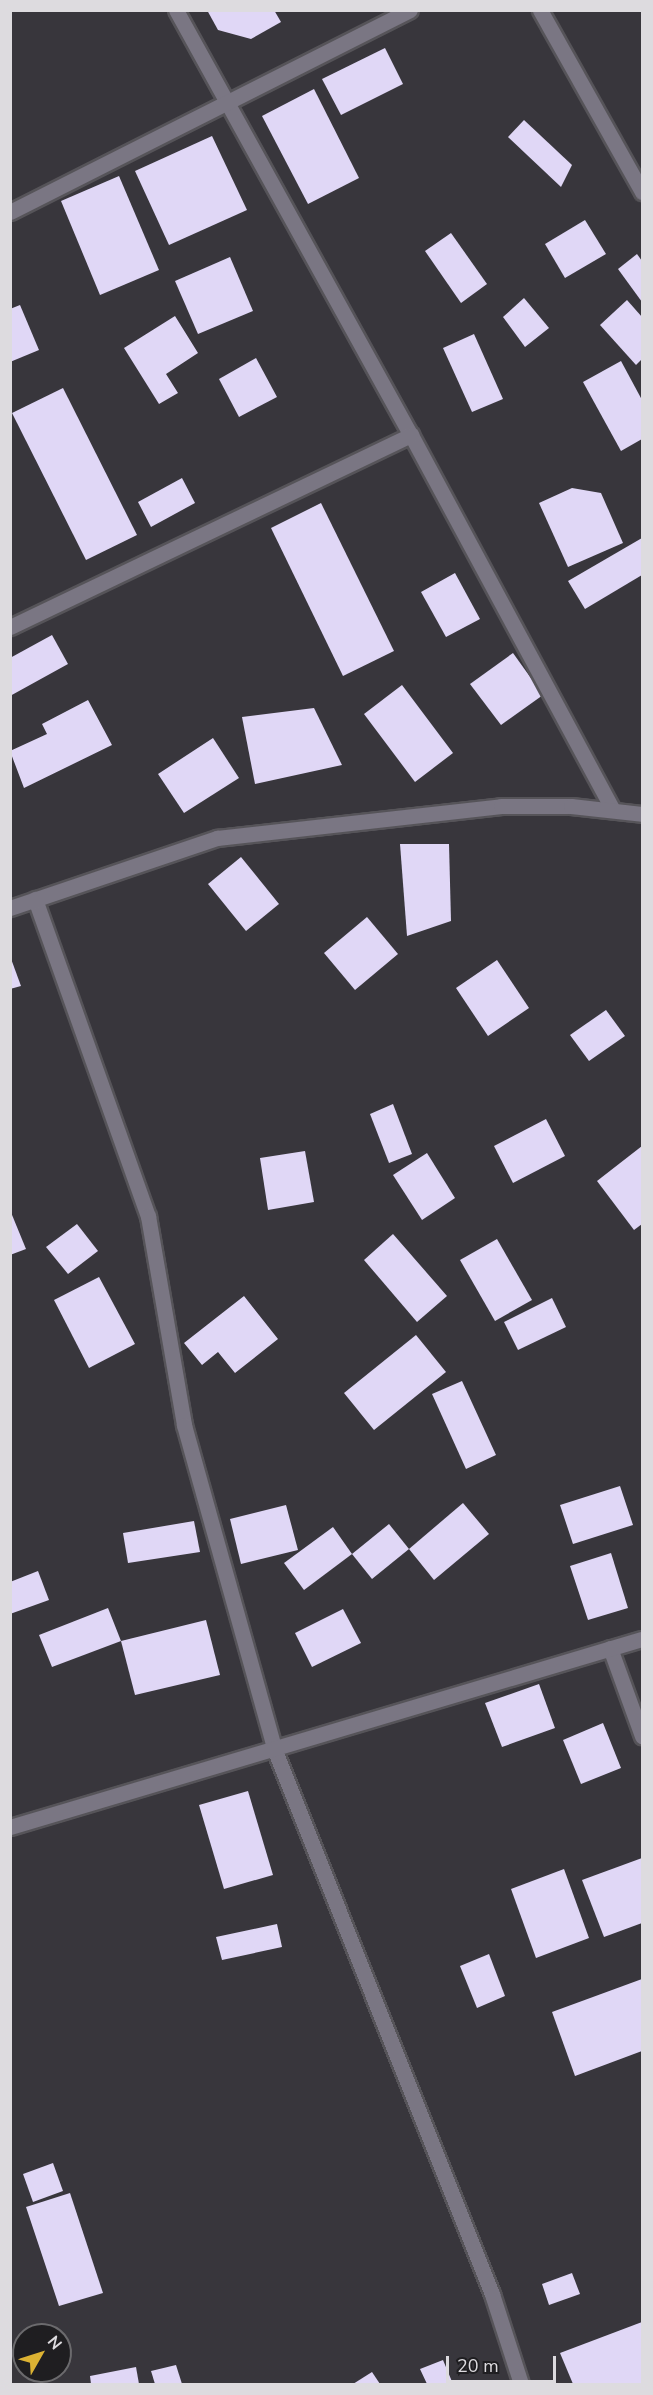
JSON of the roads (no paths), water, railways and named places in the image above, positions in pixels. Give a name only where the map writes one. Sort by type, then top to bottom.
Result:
[{"type":"street","points":[[176,10],[411,435],[612,809]]},
{"type":"street","points":[[10,212],[411,10]]},
{"type":"street","points":[[540,10],[642,192]]},
{"type":"street","points":[[10,627],[411,435]]},
{"type":"street","points":[[10,908],[217,838],[501,806],[612,809],[642,814]]},
{"type":"street","points":[[35,899],[148,1216],[184,1425],[275,1751],[492,2294],[521,2385]]},
{"type":"street","points":[[10,1827],[275,1751],[642,1639]]},
{"type":"street","points":[[610,1648],[642,1736]]}]
